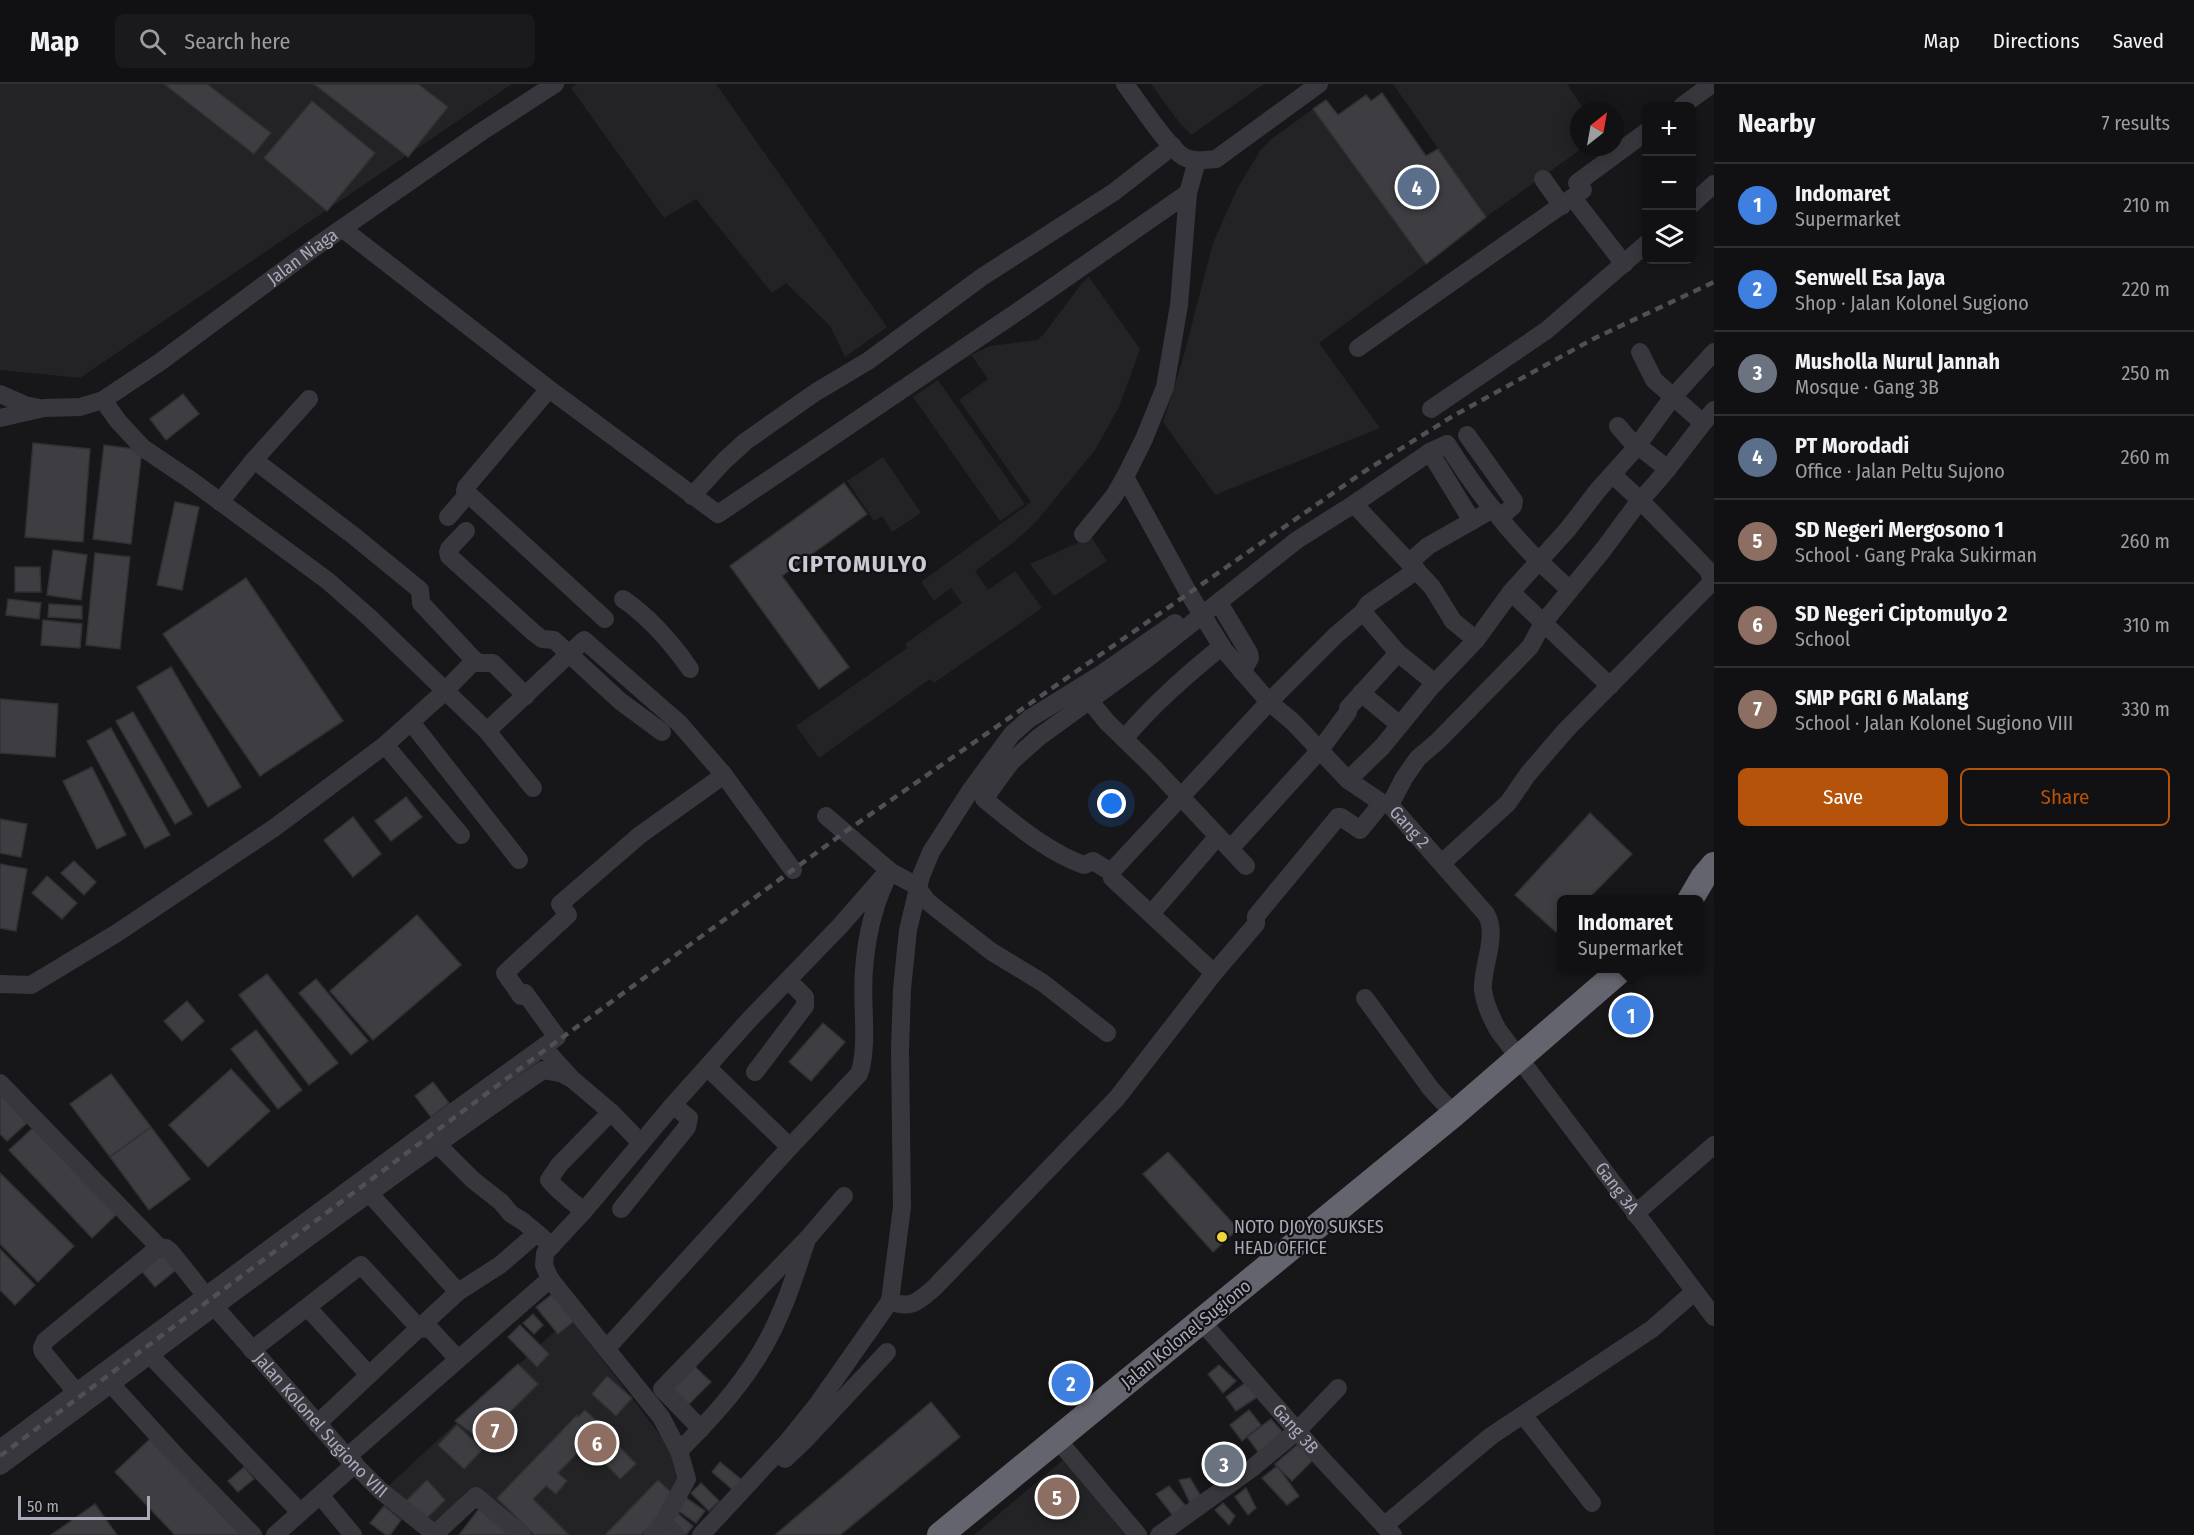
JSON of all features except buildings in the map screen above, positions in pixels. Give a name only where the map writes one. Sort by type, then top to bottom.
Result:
[{"type":"highway","points":[[1693,895],[1714,865]]},
{"type":"highway","name":"Jalan Kolonel Sugiono","points":[[940,1535],[1454,1114],[1618,973]]},
{"type":"street","name":"Jalan Niaga","points":[[44,408],[80,407],[103,400],[160,362],[311,250],[481,132],[555,84]]},
{"type":"street","points":[[1125,84],[1173,146],[1183,156],[1197,160],[1216,159],[1319,84]]},
{"type":"street","points":[[1687,102],[1712,84]]},
{"type":"street","points":[[1358,348],[1568,202],[1583,190],[1577,183],[1642,136]]},
{"type":"street","points":[[692,496],[746,441],[816,392],[868,361],[982,277],[1114,192],[1173,146]]},
{"type":"street","points":[[1083,534],[1114,496],[1159,403],[1169,370],[1180,296],[1188,193],[1197,160]]},
{"type":"street","points":[[1543,179],[1568,202],[1624,264]]},
{"type":"street","points":[[1696,200],[1714,184]]},
{"type":"street","points":[[343,229],[549,389],[718,514],[1011,317],[1188,193]]},
{"type":"street","points":[[1431,409],[1547,330],[1642,248]]},
{"type":"street","points":[[890,1301],[901,1306],[909,1305],[923,1298],[934,1288],[1117,1098],[1214,973],[1256,924],[1256,916],[1338,817],[1360,830],[1386,804],[1418,758],[1438,741],[1530,647],[1543,623],[1708,417],[1672,398],[1654,380],[1640,352]]},
{"type":"street","points":[[1348,780],[1382,747],[1435,683],[1476,640],[1512,592],[1638,445],[1672,398],[1714,352]]},
{"type":"street","points":[[549,389],[465,491],[605,619]]},
{"type":"street","points":[[0,394],[25,405],[44,408]]},
{"type":"street","points":[[220,502],[309,399]]},
{"type":"street","points":[[103,400],[118,421],[143,448],[328,581],[370,618],[444,692],[487,731],[533,788]]},
{"type":"street","points":[[0,418],[44,408]]},
{"type":"street","points":[[1618,426],[1668,469]]},
{"type":"street","points":[[1214,973],[1112,878],[1112,872],[1269,702],[1336,635],[1363,612],[1368,604],[1413,566],[1428,546],[1472,521],[1513,506],[1514,501],[1467,435]]},
{"type":"street","points":[[701,1535],[788,1441],[817,1405],[890,1301],[902,1207],[900,1050],[902,989],[908,930],[918,888],[931,852],[970,791],[1012,734],[1029,719],[1200,610],[1219,603],[1297,540],[1430,452],[1447,444],[1467,476],[1496,513],[1540,562],[1570,590]]},
{"type":"street","points":[[1430,452],[1472,521]]},
{"type":"street","points":[[254,460],[354,536],[420,590],[421,603],[477,663],[493,663],[526,696]]},
{"type":"street","points":[[1442,863],[1508,804],[1536,765],[1709,586],[1712,580],[1706,567],[1613,475]]},
{"type":"street","name":"Gang 2","points":[[1125,477],[1200,610],[1222,646],[1242,672],[1348,780],[1386,804],[1442,863],[1489,919],[1490,952],[1483,988],[1487,1008],[1498,1030],[1520,1059]]},
{"type":"street","points":[[448,517],[468,495]]},
{"type":"street","points":[[1354,504],[1432,587],[1453,621],[1476,640]]},
{"type":"street","points":[[466,531],[449,549],[447,552],[449,556],[542,639],[554,640],[620,701],[662,732]]},
{"type":"street","points":[[1512,592],[1610,686]]},
{"type":"street","points":[[623,599],[637,609],[665,638],[690,669]]},
{"type":"street","points":[[1219,603],[1249,653],[1250,658],[1242,672]]},
{"type":"street","points":[[1112,872],[1093,861],[1084,865],[1068,858],[1029,833],[984,799],[1011,762],[1039,737],[1148,658],[1200,610]]},
{"type":"street","points":[[1363,612],[1398,653],[1435,683]]},
{"type":"street","points":[[487,731],[585,640],[674,718],[724,775],[793,870]]},
{"type":"street","points":[[1124,739],[1182,679],[1222,646]]},
{"type":"street","points":[[1230,849],[1320,750],[1348,712],[1348,708],[1398,653]]},
{"type":"street","points":[[0,984],[31,985],[117,933],[274,828],[385,745],[444,692],[475,660]]},
{"type":"street","points":[[1361,693],[1400,724]]},
{"type":"street","points":[[1089,700],[1246,866]]},
{"type":"street","points":[[411,722],[519,860]]},
{"type":"street","points":[[385,745],[461,835]]},
{"type":"street","points":[[0,1466],[150,1355],[210,1301],[557,1037],[505,973],[568,915],[560,904],[640,835],[724,775]]},
{"type":"street","points":[[826,816],[890,871],[918,888],[927,901],[983,945],[1043,983],[1107,1033]]},
{"type":"street","points":[[1151,914],[1218,836]]},
{"type":"street","points":[[664,1531],[687,1479],[679,1451],[661,1417],[550,1279],[546,1271],[545,1253],[584,1211],[707,1067],[890,871]]},
{"type":"street","points":[[607,1348],[859,1074],[865,1024],[864,970],[872,916],[890,871]]},
{"type":"street","points":[[755,1072],[805,1005],[805,997],[788,980]]},
{"type":"street","points":[[1365,998],[1431,1089],[1454,1114]]},
{"type":"street","points":[[543,1047],[572,1079],[611,1112],[641,1143]]},
{"type":"street","name":"Gang 3A","points":[[1520,1059],[1714,1317]]},
{"type":"street","points":[[707,1067],[790,1147]]},
{"type":"street","points":[[0,1449],[76,1392],[370,1194],[543,1070],[572,1079]]},
{"type":"street","name":"Jalan Kolonel Sugiono VIII","points":[[0,1083],[159,1247],[171,1252],[210,1301],[317,1424],[351,1461],[425,1532]]},
{"type":"street","points":[[621,1209],[687,1127],[689,1118],[673,1105]]},
{"type":"street","points":[[584,1211],[562,1195],[549,1180],[560,1165],[611,1112]]},
{"type":"street","points":[[437,1144],[473,1180],[552,1246]]},
{"type":"street","points":[[1635,1214],[1714,1145]]},
{"type":"street","points":[[370,1194],[458,1292]]},
{"type":"street","points":[[701,1429],[662,1389],[807,1239],[843,1196]]},
{"type":"street","points":[[317,1424],[458,1292],[500,1265],[537,1233]]},
{"type":"street","points":[[679,1451],[726,1401],[760,1353],[783,1305],[807,1239]]},
{"type":"street","points":[[76,1392],[43,1352],[45,1341],[159,1247]]},
{"type":"street","points":[[252,1350],[361,1265],[419,1328],[432,1331],[458,1359]]},
{"type":"street","points":[[277,1534],[320,1495],[351,1461],[458,1359],[550,1279]]},
{"type":"street","points":[[1388,1530],[1491,1436],[1652,1329],[1694,1292]]},
{"type":"street","points":[[308,1308],[369,1375]]},
{"type":"street","name":"Gang 3B","points":[[1202,1322],[1297,1431],[1388,1530]]},
{"type":"street","points":[[732,1501],[743,1497],[803,1442],[887,1352]]},
{"type":"street","points":[[150,1355],[300,1512]]},
{"type":"street","points":[[111,1384],[253,1535]]},
{"type":"street","points":[[1159,1535],[1251,1469],[1297,1431],[1338,1388]]},
{"type":"street","points":[[1524,1416],[1592,1503]]},
{"type":"street","points":[[1057,1439],[1138,1535]]},
{"type":"street","points":[[320,1495],[353,1535]]},
{"type":"street","points":[[425,1532],[476,1496],[522,1535]]},
{"type":"shaded area","points":[[0,84],[512,84],[80,378],[0,370]]},
{"type":"shaded area","points":[[576,84],[716,84],[887,327],[845,357],[830,326],[786,283],[772,293],[696,199],[664,218],[571,88]]},
{"type":"shaded area","points":[[1151,84],[1264,84],[1191,135]]},
{"type":"shaded area","points":[[1393,84],[1567,84],[1579,102],[1570,102],[1571,156],[1486,217]]},
{"type":"shaded area","points":[[1313,109],[1426,264],[1319,343],[1380,428],[1215,495],[1163,422],[1182,362],[1213,243],[1237,189],[1260,151],[1270,140]]},
{"type":"shaded area","points":[[1089,277],[1140,349],[1119,407],[1095,450],[1036,522],[1014,542],[975,571],[988,590],[1015,571],[1042,608],[934,683],[930,679],[819,758],[796,726],[907,648],[905,644],[962,603],[951,588],[934,601],[921,582],[1031,502],[959,400],[988,379],[971,355],[990,346],[1037,340]]},
{"type":"shaded area","points":[[938,380],[1025,504],[1000,521],[913,397]]},
{"type":"shaded area","points":[[883,457],[921,513],[892,532],[882,516],[874,521],[847,481]]},
{"type":"shaded area","points":[[1091,537],[1107,561],[1054,596],[1030,564]]},
{"type":"shaded area","points":[[570,1317],[680,1461],[680,1483],[641,1535],[526,1535],[477,1491],[431,1530],[383,1491]]},
{"type":"shaded area","points":[[1064,1459],[1127,1535],[974,1535]]},
{"type":"railway","points":[[0,1456],[545,1050],[845,832],[1362,473],[1453,416],[1593,339],[1714,282]]},
{"type":"place","name":"PT Morodadi","points":[[1417,187]]},
{"type":"place","name":"Indomaret","points":[[1631,1015]]},
{"type":"place","name":"NOTO DJOYO SUKSES HEAD OFFICE","points":[[1222,1237]]},
{"type":"place","name":"Senwell Esa Jaya","points":[[1071,1383]]},
{"type":"place","name":"SMP PGRI 6 Malang","points":[[495,1430]]},
{"type":"place","name":"SD Negeri Ciptomulyo 2","points":[[597,1443]]},
{"type":"place","name":"Musholla Nurul Jannah","points":[[1224,1464]]},
{"type":"place","name":"SD Negeri Mergosono 1","points":[[1057,1497]]},
{"type":"district","name":"CIPTOMULYO","points":[[858,564]]}]
